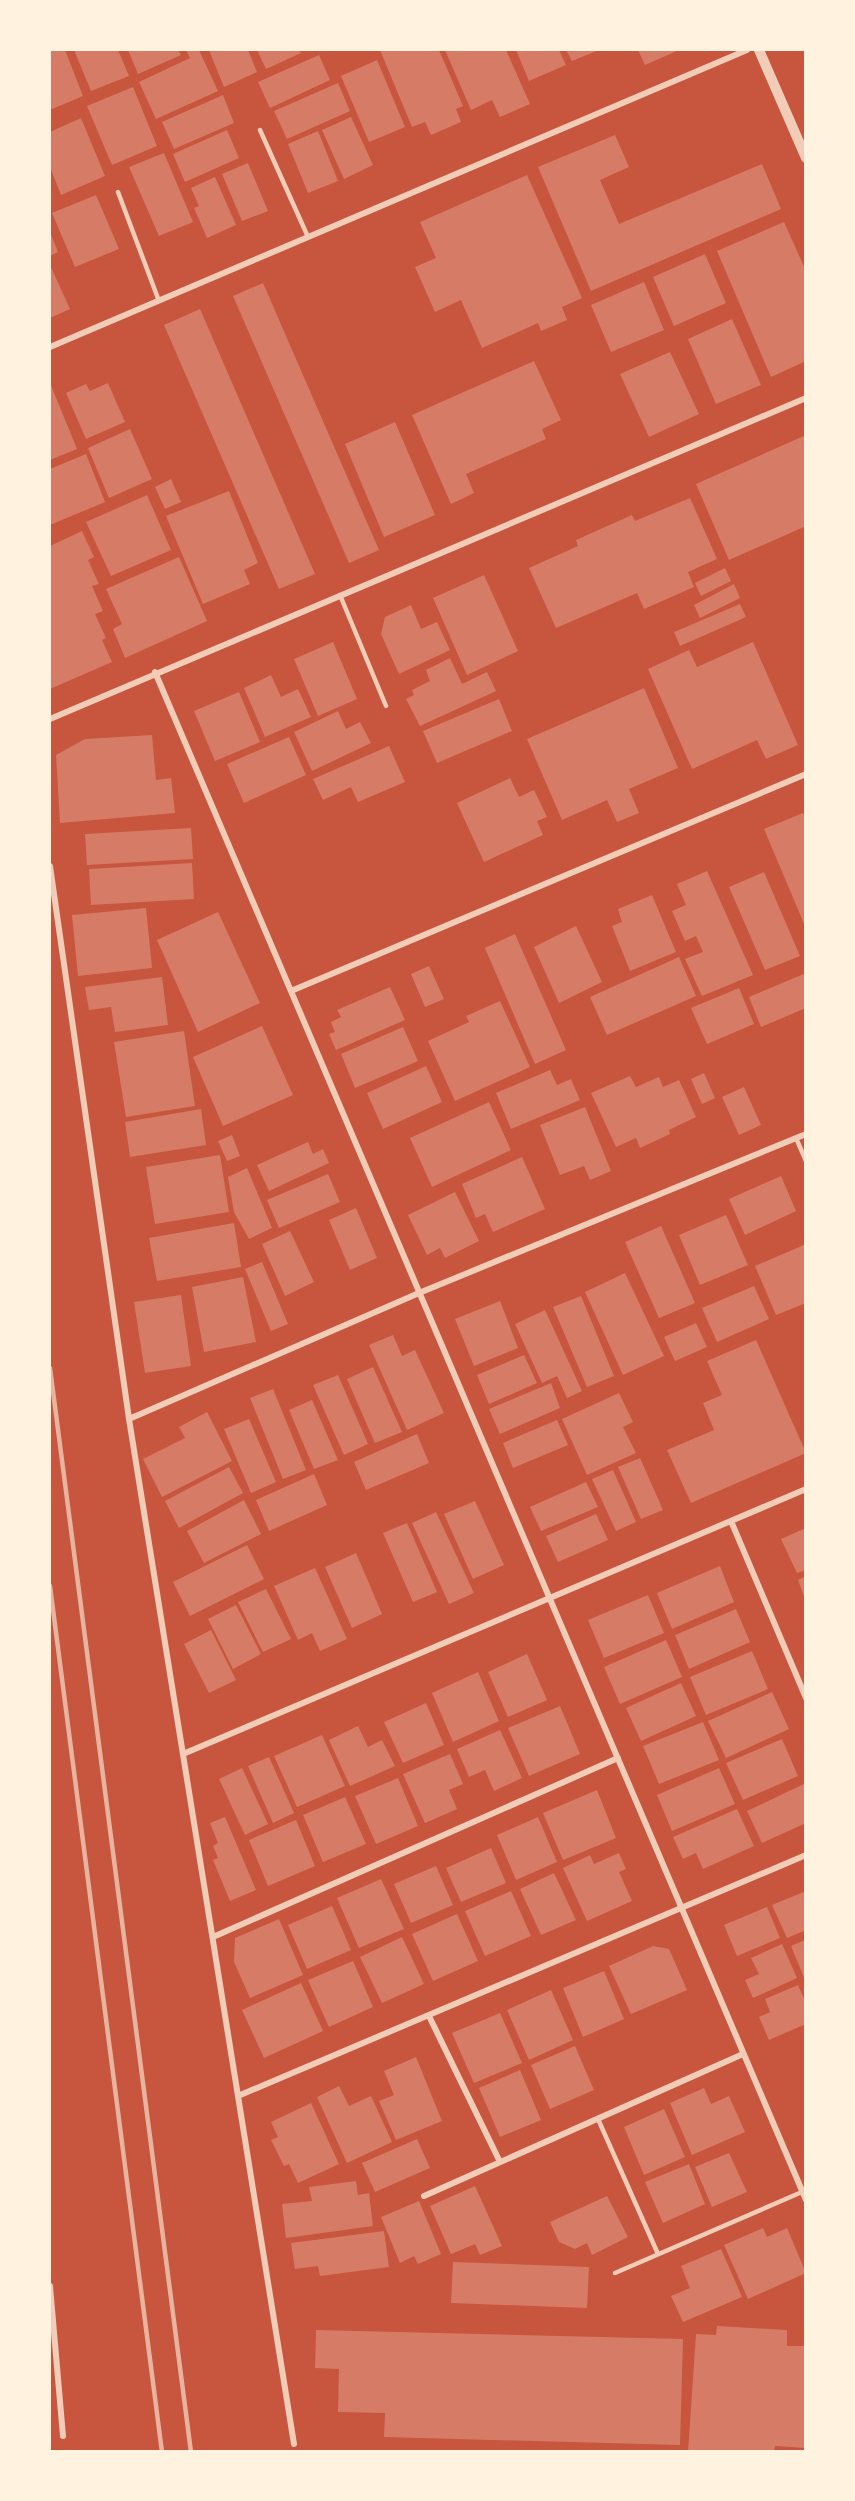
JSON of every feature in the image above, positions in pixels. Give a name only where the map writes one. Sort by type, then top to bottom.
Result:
[{"type":"street","points":[[50,347],[747,50]]},
{"type":"street","points":[[759,50],[806,158]]},
{"type":"street","points":[[50,719],[155,672],[806,398]]},
{"type":"street","points":[[155,672],[806,2200]]},
{"type":"street","points":[[291,991],[806,774]]},
{"type":"street","points":[[50,866],[129,1419],[294,2444]]},
{"type":"street","points":[[129,1419],[420,1293],[806,1134]]},
{"type":"street","points":[[183,1754],[806,1489]]},
{"type":"street","points":[[731,1521],[806,1698]]},
{"type":"street","points":[[213,1937],[618,1758]]},
{"type":"street","points":[[238,2096],[806,1855]]},
{"type":"street","points":[[429,2016],[500,2162]]},
{"type":"street","points":[[424,2196],[743,2054]]},
{"type":"street","points":[[50,2286],[63,2436]]},
{"type":"lane","points":[[260,130],[308,237]]},
{"type":"lane","points":[[118,192],[159,300]]},
{"type":"lane","points":[[339,595],[386,706]]},
{"type":"lane","points":[[796,1138],[806,1161]]},
{"type":"lane","points":[[598,2119],[658,2254]]},
{"type":"lane","points":[[615,2273],[802,2192]]},
{"type":"building","points":[[50,50],[65,50],[83,96],[50,110]]},
{"type":"building","points":[[74,50],[118,50],[129,76],[91,91]]},
{"type":"building","points":[[128,50],[178,50],[181,55],[138,74]]},
{"type":"building","points":[[186,50],[199,50],[218,91],[156,119],[139,82],[190,58]]},
{"type":"building","points":[[209,50],[248,50],[257,72],[224,87]]},
{"type":"building","points":[[257,50],[299,50],[301,53],[266,69]]},
{"type":"building","points":[[380,50],[439,50],[463,106],[456,109],[461,122],[431,135],[425,122],[412,127]]},
{"type":"building","points":[[445,50],[506,50],[530,104],[500,117],[492,100],[471,110]]},
{"type":"building","points":[[516,50],[559,50],[566,65],[529,81]]},
{"type":"building","points":[[566,50],[599,50],[572,61]]},
{"type":"building","points":[[638,50],[679,50],[645,65]]},
{"type":"building","points":[[319,55],[330,80],[270,108],[258,82]]},
{"type":"building","points":[[377,60],[405,127],[369,142],[341,76]]},
{"type":"building","points":[[338,83],[350,111],[287,139],[274,111]]},
{"type":"building","points":[[133,87],[157,146],[112,165],[87,106]]},
{"type":"building","points":[[223,95],[234,123],[174,149],[162,122]]},
{"type":"building","points":[[351,117],[373,165],[344,179],[322,130]]},
{"type":"building","points":[[81,118],[105,176],[61,195],[50,167],[50,132]]},
{"type":"building","points":[[227,130],[239,158],[185,182],[173,154]]},
{"type":"building","points":[[318,131],[338,181],[308,193],[288,144]]},
{"type":"building","points":[[615,135],[629,167],[600,180],[619,224],[762,164],[781,209],[591,291],[538,167]]},
{"type":"building","points":[[164,153],[193,222],[159,236],[129,167]]},
{"type":"building","points":[[248,163],[268,211],[242,221],[222,174]]},
{"type":"building","points":[[527,175],[582,298],[562,307],[567,320],[541,331],[538,323],[482,348],[461,300],[435,312],[415,267],[436,258],[420,222]]},
{"type":"building","points":[[215,177],[236,225],[207,238],[194,208],[199,206],[191,188]]},
{"type":"building","points":[[96,195],[119,249],[75,267],[52,213]]},
{"type":"building","points":[[784,222],[806,271],[806,361],[771,377],[717,251]]},
{"type":"building","points":[[50,232],[58,252],[50,256]]},
{"type":"building","points":[[705,254],[726,303],[674,326],[653,277]]},
{"type":"building","points":[[50,265],[70,309],[50,318]]},
{"type":"building","points":[[644,282],[664,330],[611,352],[591,305]]},
{"type":"building","points":[[263,283],[379,550],[349,563],[233,296]]},
{"type":"building","points":[[200,309],[315,574],[279,589],[164,325]]},
{"type":"building","points":[[732,319],[761,385],[716,404],[688,339]]},
{"type":"building","points":[[670,352],[699,414],[649,437],[620,374]]},
{"type":"building","points":[[534,361],[561,420],[542,429],[546,439],[466,474],[474,493],[451,504],[412,415]]},
{"type":"building","points":[[50,383],[77,449],[50,460]]},
{"type":"building","points":[[108,383],[125,422],[86,439],[66,393],[86,384],[90,391]]},
{"type":"building","points":[[395,422],[435,515],[384,537],[345,444]]},
{"type":"building","points":[[130,429],[152,479],[109,498],[88,448]]},
{"type":"building","points":[[806,435],[806,526],[729,560],[696,484]]},
{"type":"building","points":[[86,454],[105,502],[50,525],[50,469]]},
{"type":"building","points":[[171,479],[181,502],[165,509],[155,487]]},
{"type":"building","points":[[229,491],[258,563],[244,570],[250,584],[203,604],[166,516]]},
{"type":"building","points":[[147,495],[171,550],[111,576],[86,522]]},
{"type":"building","points":[[690,498],[717,559],[688,572],[694,587],[644,609],[637,593],[556,628],[529,568],[578,546],[576,540],[632,515],[635,521]]},
{"type":"building","points":[[82,531],[94,557],[88,560],[99,584],[92,586],[103,611],[95,614],[106,638],[102,640],[112,662],[50,689],[50,546]]},
{"type":"building","points":[[179,557],[207,621],[125,658],[113,629],[122,624],[106,589]]},
{"type":"building","points":[[725,568],[731,581],[701,596],[695,583]]},
{"type":"building","points":[[484,575],[518,651],[467,675],[433,598]]},
{"type":"building","points":[[734,584],[740,598],[700,618],[694,605]]},
{"type":"building","points":[[740,604],[746,617],[680,646],[674,632]]},
{"type":"building","points":[[411,605],[421,629],[437,622],[450,650],[399,674],[381,634],[385,617]]},
{"type":"building","points":[[333,642],[357,699],[318,716],[294,659]]},
{"type":"building","points":[[753,642],[798,745],[766,759],[757,740],[692,769],[648,669],[689,650],[697,667]]},
{"type":"building","points":[[450,658],[462,684],[487,672],[496,691],[420,726],[406,699],[414,695],[412,690],[430,681],[426,670]]},
{"type":"building","points":[[271,675],[281,697],[298,689],[311,717],[265,737],[244,688]]},
{"type":"building","points":[[644,688],[678,768],[629,789],[639,813],[617,822],[607,800],[562,820],[527,739]]},
{"type":"building","points":[[239,692],[260,742],[215,761],[194,711]]},
{"type":"building","points":[[499,699],[512,731],[437,763],[423,731]]},
{"type":"building","points":[[338,711],[346,729],[360,722],[371,743],[312,771],[294,732]]},
{"type":"building","points":[[152,735],[156,780],[171,778],[175,813],[60,823],[56,755],[85,739]]},
{"type":"building","points":[[289,737],[306,775],[244,803],[227,764]]},
{"type":"building","points":[[389,746],[405,782],[358,802],[351,787],[323,800],[313,779]]},
{"type":"building","points":[[510,778],[519,797],[534,790],[547,817],[537,821],[543,835],[484,862],[457,803]]},
{"type":"building","points":[[803,813],[806,819],[805,926],[764,829]]},
{"type":"building","points":[[191,828],[193,859],[87,865],[85,834]]},
{"type":"building","points":[[192,863],[194,899],[91,905],[89,869]]},
{"type":"building","points":[[707,871],[753,975],[702,996],[685,959],[703,952],[696,936],[685,941],[672,911],[686,905],[677,884]]},
{"type":"building","points":[[764,872],[800,956],[765,970],[729,887]]},
{"type":"building","points":[[652,895],[676,952],[630,971],[612,926],[622,922],[618,909]]},
{"type":"building","points":[[146,908],[152,968],[78,976],[72,915]]},
{"type":"building","points":[[218,912],[260,1003],[198,1032],[157,940]]},
{"type":"building","points":[[576,926],[602,982],[559,1003],[534,947]]},
{"type":"building","points":[[515,934],[566,1050],[535,1064],[485,948]]},
{"type":"building","points":[[679,957],[696,996],[607,1035],[590,997]]},
{"type":"building","points":[[429,966],[444,999],[425,1007],[411,974]]},
{"type":"building","points":[[806,973],[806,1008],[761,1027],[749,997]]},
{"type":"building","points":[[162,977],[168,1025],[115,1032],[111,1007],[89,1010],[85,987]]},
{"type":"building","points":[[390,987],[405,1020],[336,1050],[329,1034],[335,1032],[331,1022],[341,1017],[337,1010]]},
{"type":"building","points":[[739,988],[754,1024],[707,1044],[691,1008]]},
{"type":"building","points":[[500,1001],[530,1067],[455,1101],[428,1041],[469,1022],[466,1016]]},
{"type":"building","points":[[262,1026],[293,1095],[223,1126],[193,1057]]},
{"type":"building","points":[[403,1027],[418,1061],[355,1088],[341,1054]]},
{"type":"building","points":[[184,1031],[195,1106],[126,1117],[114,1042]]},
{"type":"building","points":[[426,1066],[442,1102],[383,1129],[367,1093]]},
{"type":"building","points":[[550,1070],[557,1085],[571,1079],[580,1100],[511,1129],[496,1093]]},
{"type":"building","points":[[704,1073],[715,1098],[702,1104],[691,1079]]},
{"type":"building","points":[[630,1076],[636,1087],[659,1077],[663,1087],[679,1080],[696,1117],[669,1130],[670,1134],[640,1148],[636,1138],[616,1147],[591,1093]]},
{"type":"building","points":[[744,1087],[761,1125],[739,1135],[722,1097]]},
{"type":"building","points":[[489,1102],[511,1150],[432,1187],[410,1138]]},
{"type":"building","points":[[585,1107],[611,1171],[590,1180],[584,1166],[560,1175],[540,1125]]},
{"type":"building","points":[[201,1109],[206,1145],[130,1157],[125,1122]]},
{"type":"building","points":[[232,1135],[240,1156],[227,1161],[218,1141]]},
{"type":"building","points":[[308,1142],[313,1154],[323,1149],[329,1163],[269,1191],[257,1165]]},
{"type":"building","points":[[220,1155],[229,1212],[155,1224],[146,1167]]},
{"type":"building","points":[[522,1157],[545,1209],[493,1232],[485,1214],[476,1218],[462,1184]]},
{"type":"building","points":[[247,1168],[272,1228],[249,1239],[234,1212],[228,1177]]},
{"type":"building","points":[[328,1174],[340,1202],[279,1228],[267,1200]]},
{"type":"building","points":[[781,1176],[796,1211],[745,1235],[729,1199]]},
{"type":"building","points":[[455,1192],[479,1241],[445,1258],[440,1248],[427,1255],[408,1215]]},
{"type":"building","points":[[356,1208],[377,1258],[350,1270],[329,1220]]},
{"type":"building","points":[[726,1215],[748,1265],[700,1285],[679,1235]]},
{"type":"building","points":[[234,1223],[241,1267],[157,1281],[149,1238]]},
{"type":"building","points":[[661,1226],[695,1303],[659,1318],[625,1242]]},
{"type":"building","points":[[290,1231],[314,1282],[285,1296],[262,1244]]},
{"type":"building","points":[[806,1244],[806,1303],[776,1315],[755,1266]]},
{"type":"building","points":[[262,1262],[288,1324],[271,1331],[245,1269]]},
{"type":"building","points":[[625,1273],[664,1356],[623,1375],[585,1292]]},
{"type":"building","points":[[243,1277],[256,1342],[204,1352],[192,1287]]},
{"type":"building","points":[[754,1286],[769,1319],[717,1342],[702,1308]]},
{"type":"building","points":[[181,1295],[191,1366],[145,1373],[134,1302]]},
{"type":"building","points":[[581,1296],[614,1376],[587,1387],[553,1307]]},
{"type":"building","points":[[500,1301],[518,1348],[474,1366],[455,1319]]},
{"type":"building","points":[[545,1310],[582,1391],[567,1398],[557,1376],[542,1383],[515,1324]]},
{"type":"building","points":[[696,1323],[707,1347],[675,1361],[664,1337]]},
{"type":"building","points":[[393,1335],[402,1356],[415,1350],[444,1413],[407,1430],[369,1345]]},
{"type":"building","points":[[756,1340],[806,1453],[691,1503],[667,1450],[714,1430],[703,1403],[722,1395],[707,1361]]},
{"type":"building","points":[[524,1355],[537,1383],[489,1404],[477,1375]]},
{"type":"building","points":[[373,1367],[402,1432],[375,1443],[347,1379]]},
{"type":"building","points":[[338,1375],[368,1444],[344,1455],[313,1385]]},
{"type":"building","points":[[551,1383],[560,1408],[500,1434],[489,1409]]},
{"type":"building","points":[[273,1389],[306,1470],[283,1479],[250,1398]]},
{"type":"building","points":[[619,1393],[633,1422],[623,1427],[636,1453],[587,1475],[562,1419]]},
{"type":"building","points":[[312,1400],[338,1460],[314,1469],[289,1410]]},
{"type":"building","points":[[207,1412],[232,1461],[162,1497],[143,1459],[185,1438],[179,1427]]},
{"type":"building","points":[[249,1419],[276,1482],[251,1493],[224,1429]]},
{"type":"building","points":[[557,1420],[568,1445],[513,1468],[503,1443]]},
{"type":"building","points":[[417,1434],[429,1463],[366,1490],[354,1462]]},
{"type":"building","points":[[640,1458],[663,1510],[641,1519],[618,1467]]},
{"type":"building","points":[[229,1467],[243,1493],[179,1528],[165,1501]]},
{"type":"building","points":[[613,1470],[636,1522],[616,1531],[592,1479]]},
{"type":"building","points":[[314,1474],[327,1505],[269,1531],[256,1500]]},
{"type":"building","points":[[586,1482],[598,1507],[541,1531],[530,1507]]},
{"type":"building","points":[[244,1500],[261,1534],[204,1563],[187,1531]]},
{"type":"building","points":[[475,1501],[504,1565],[473,1579],[444,1514]]},
{"type":"building","points":[[436,1512],[474,1593],[449,1604],[412,1523]]},
{"type":"building","points":[[596,1514],[608,1540],[558,1562],[546,1536]]},
{"type":"building","points":[[407,1523],[437,1592],[413,1602],[383,1533]]},
{"type":"building","points":[[806,1528],[806,1570],[797,1573],[781,1539]]},
{"type":"building","points":[[247,1545],[264,1579],[190,1616],[173,1582]]},
{"type":"building","points":[[356,1553],[382,1614],[352,1628],[325,1567]]},
{"type":"building","points":[[720,1566],[734,1602],[672,1629],[657,1593]]},
{"type":"building","points":[[315,1568],[347,1639],[320,1651],[312,1633],[298,1640],[274,1586]]},
{"type":"building","points":[[806,1576],[806,1599],[805,1599],[798,1580]]},
{"type":"building","points":[[266,1589],[291,1639],[263,1652],[238,1602]]},
{"type":"building","points":[[648,1595],[664,1633],[604,1658],[588,1620]]},
{"type":"building","points":[[236,1605],[261,1654],[233,1669],[208,1619]]},
{"type":"building","points":[[736,1609],[750,1642],[689,1669],[675,1635]]},
{"type":"building","points":[[211,1630],[236,1680],[209,1693],[184,1644]]},
{"type":"building","points":[[666,1640],[682,1677],[620,1704],[604,1667]]},
{"type":"building","points":[[752,1651],[768,1689],[706,1715],[690,1677]]},
{"type":"building","points":[[527,1654],[547,1700],[508,1717],[488,1672]]},
{"type":"building","points":[[478,1672],[499,1721],[453,1742],[432,1693]]},
{"type":"building","points":[[681,1683],[696,1716],[641,1741],[626,1708]]},
{"type":"building","points":[[772,1692],[789,1729],[726,1758],[708,1721]]},
{"type":"building","points":[[426,1703],[444,1745],[403,1763],[384,1722]]},
{"type":"building","points":[[560,1706],[580,1754],[529,1776],[508,1728]]},
{"type":"building","points":[[703,1722],[719,1760],[659,1784],[643,1746]]},
{"type":"building","points":[[358,1726],[368,1747],[382,1740],[395,1766],[350,1786],[329,1740]]},
{"type":"building","points":[[500,1730],[522,1778],[494,1791],[485,1770],[469,1777],[457,1749]]},
{"type":"building","points":[[322,1735],[345,1786],[297,1807],[274,1756]]},
{"type":"building","points":[[782,1739],[798,1776],[743,1800],[726,1763]]},
{"type":"building","points":[[450,1754],[463,1784],[449,1790],[457,1809],[425,1823],[403,1774]]},
{"type":"building","points":[[269,1757],[294,1813],[273,1823],[248,1766]]},
{"type":"building","points":[[242,1768],[268,1824],[245,1835],[219,1779]]},
{"type":"building","points":[[719,1768],[735,1804],[672,1831],[657,1795]]},
{"type":"building","points":[[398,1778],[418,1826],[376,1844],[355,1796]]},
{"type":"building","points":[[806,1783],[806,1823],[762,1843],[747,1811]]},
{"type":"building","points":[[597,1790],[616,1838],[563,1860],[543,1813]]},
{"type":"building","points":[[345,1797],[366,1844],[323,1862],[303,1815]]},
{"type":"building","points":[[737,1809],[754,1846],[703,1869],[696,1853],[683,1859],[673,1837]]},
{"type":"building","points":[[225,1817],[256,1890],[230,1901],[213,1860],[218,1858],[213,1846],[218,1843],[210,1823]]},
{"type":"building","points":[[538,1817],[557,1862],[516,1880],[497,1835]]},
{"type":"building","points":[[296,1820],[315,1866],[268,1886],[249,1840]]},
{"type":"building","points":[[491,1848],[506,1883],[461,1902],[446,1868]]},
{"type":"building","points":[[619,1853],[626,1869],[619,1872],[632,1901],[587,1921],[563,1868],[590,1855],[594,1864]]},
{"type":"building","points":[[436,1866],[453,1905],[411,1923],[394,1884]]},
{"type":"building","points":[[554,1873],[576,1920],[541,1935],[520,1889]]},
{"type":"building","points":[[381,1879],[404,1929],[359,1948],[337,1898]]},
{"type":"building","points":[[511,1891],[531,1936],[485,1956],[465,1911]]},
{"type":"building","points":[[806,1891],[806,1930],[787,1938],[772,1905]]},
{"type":"building","points":[[332,1906],[351,1950],[307,1969],[288,1925]]},
{"type":"building","points":[[767,1907],[780,1938],[737,1956],[724,1925]]},
{"type":"building","points":[[457,1914],[478,1961],[433,1981],[412,1934]]},
{"type":"building","points":[[279,1919],[303,1975],[250,1998],[234,1962],[235,1938]]},
{"type":"building","points":[[402,1937],[424,1984],[382,2003],[360,1957]]},
{"type":"building","points":[[805,1940],[805,1980],[791,1946]]},
{"type":"building","points":[[782,1944],[797,1978],[753,1998],[745,1980],[759,1974],[751,1958]]},
{"type":"building","points":[[653,1946],[669,1949],[687,1990],[631,2014],[609,1966]]},
{"type":"building","points":[[353,1961],[373,2007],[329,2027],[308,1980]]},
{"type":"building","points":[[604,1971],[624,2019],[583,2037],[563,1988]]},
{"type":"building","points":[[301,1983],[323,2031],[264,2058],[242,2010]]},
{"type":"building","points":[[798,1985],[806,2003],[806,2024],[769,2040],[759,2017],[770,2012],[765,1999]]},
{"type":"building","points":[[551,1990],[573,2040],[529,2060],[507,2010]]},
{"type":"building","points":[[500,2013],[522,2063],[474,2083],[452,2033]]},
{"type":"building","points":[[575,2046],[594,2090],[550,2109],[531,2065]]},
{"type":"building","points":[[416,2057],[442,2121],[396,2140],[379,2101],[394,2095],[384,2071]]},
{"type":"building","points":[[520,2070],[541,2120],[500,2137],[479,2088]]},
{"type":"building","points":[[339,2086],[349,2106],[371,2096],[392,2142],[347,2163],[317,2097]]},
{"type":"building","points":[[704,2088],[711,2104],[729,2096],[745,2132],[692,2155],[670,2103]]},
{"type":"building","points":[[311,2103],[339,2164],[298,2183],[289,2164],[284,2166],[271,2140],[278,2137],[271,2122]]},
{"type":"building","points":[[664,2109],[685,2157],[644,2175],[624,2127]]},
{"type":"building","points":[[417,2139],[430,2168],[375,2192],[362,2163]]},
{"type":"building","points":[[729,2153],[747,2192],[712,2207],[695,2167]]},
{"type":"building","points":[[689,2164],[705,2204],[663,2223],[645,2182]]},
{"type":"building","points":[[356,2181],[358,2195],[369,2193],[373,2226],[286,2238],[282,2204],[312,2201],[309,2187]]},
{"type":"building","points":[[475,2186],[502,2246],[480,2255],[475,2244],[451,2254],[430,2206]]},
{"type":"building","points":[[607,2196],[628,2237],[592,2255],[587,2243],[575,2249],[559,2242],[550,2222]]},
{"type":"building","points":[[419,2201],[441,2254],[418,2264],[414,2256],[400,2263],[381,2217]]},
{"type":"building","points":[[763,2228],[767,2237],[787,2228],[806,2273],[748,2299],[724,2245]]},
{"type":"building","points":[[384,2231],[389,2267],[320,2276],[318,2266],[295,2269],[291,2243]]},
{"type":"building","points":[[721,2249],[742,2297],[683,2322],[671,2296],[690,2288],[681,2266]]},
{"type":"building","points":[[453,2262],[589,2267],[587,2308],[451,2303]]},
{"type":"building","points":[[717,2326],[787,2330],[787,2346],[805,2346],[806,2448],[775,2446],[774,2452],[688,2452],[696,2334],[716,2335]]},
{"type":"building","points":[[316,2330],[683,2339],[680,2445],[384,2437],[385,2413],[338,2412],[339,2369],[315,2368]]},
{"type":"railway","points":[[50,1368],[191,2452]]},
{"type":"railway","points":[[50,1586],[162,2452]]}]
